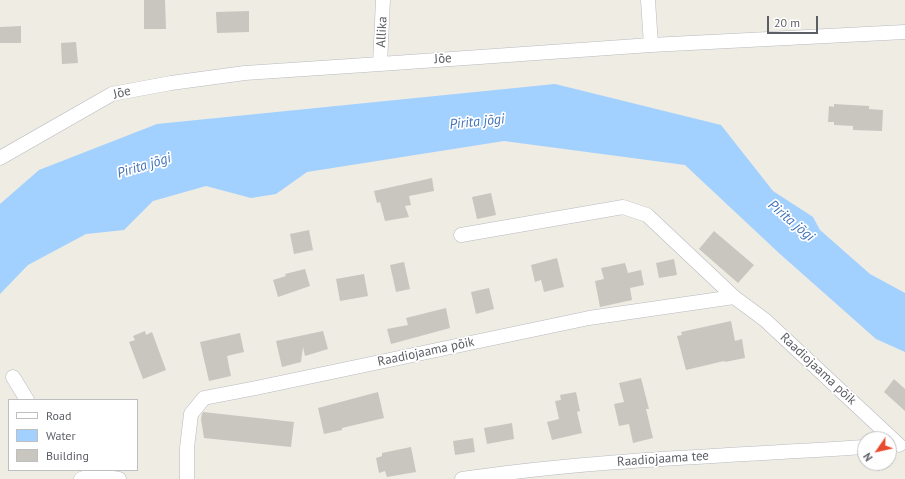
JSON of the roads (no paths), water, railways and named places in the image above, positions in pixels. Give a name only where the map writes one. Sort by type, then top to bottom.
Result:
[{"type":"street","name":"Allika","points":[[380,64],[383,0]]},
{"type":"street","points":[[648,0],[651,45]]},
{"type":"street","name":"Jõe","points":[[0,158],[112,94],[170,83],[245,73],[651,45],[905,32]]},
{"type":"street","name":"Raadiojaama põik","points":[[461,235],[623,207],[647,215],[734,297],[765,320],[898,445]]},
{"type":"street","name":"Raadiojaama põik","points":[[187,479],[187,448],[191,414],[204,398],[589,318],[734,297]]},
{"type":"street","points":[[13,377],[26,399]]},
{"type":"street","name":"Raadiojaama tee","points":[[462,479],[508,472],[626,461],[857,447]]},
{"type":"street","points":[[87,475],[120,479]]},
{"type":"water","name":"Pirita jõgi","points":[[555,84],[721,125],[773,191],[813,217],[820,230],[870,274],[905,293],[905,352],[876,339],[780,254],[685,165],[504,141],[307,172],[276,194],[251,198],[206,186],[153,201],[124,230],[86,234],[28,265],[0,294],[0,204],[39,170],[157,124]]}]
